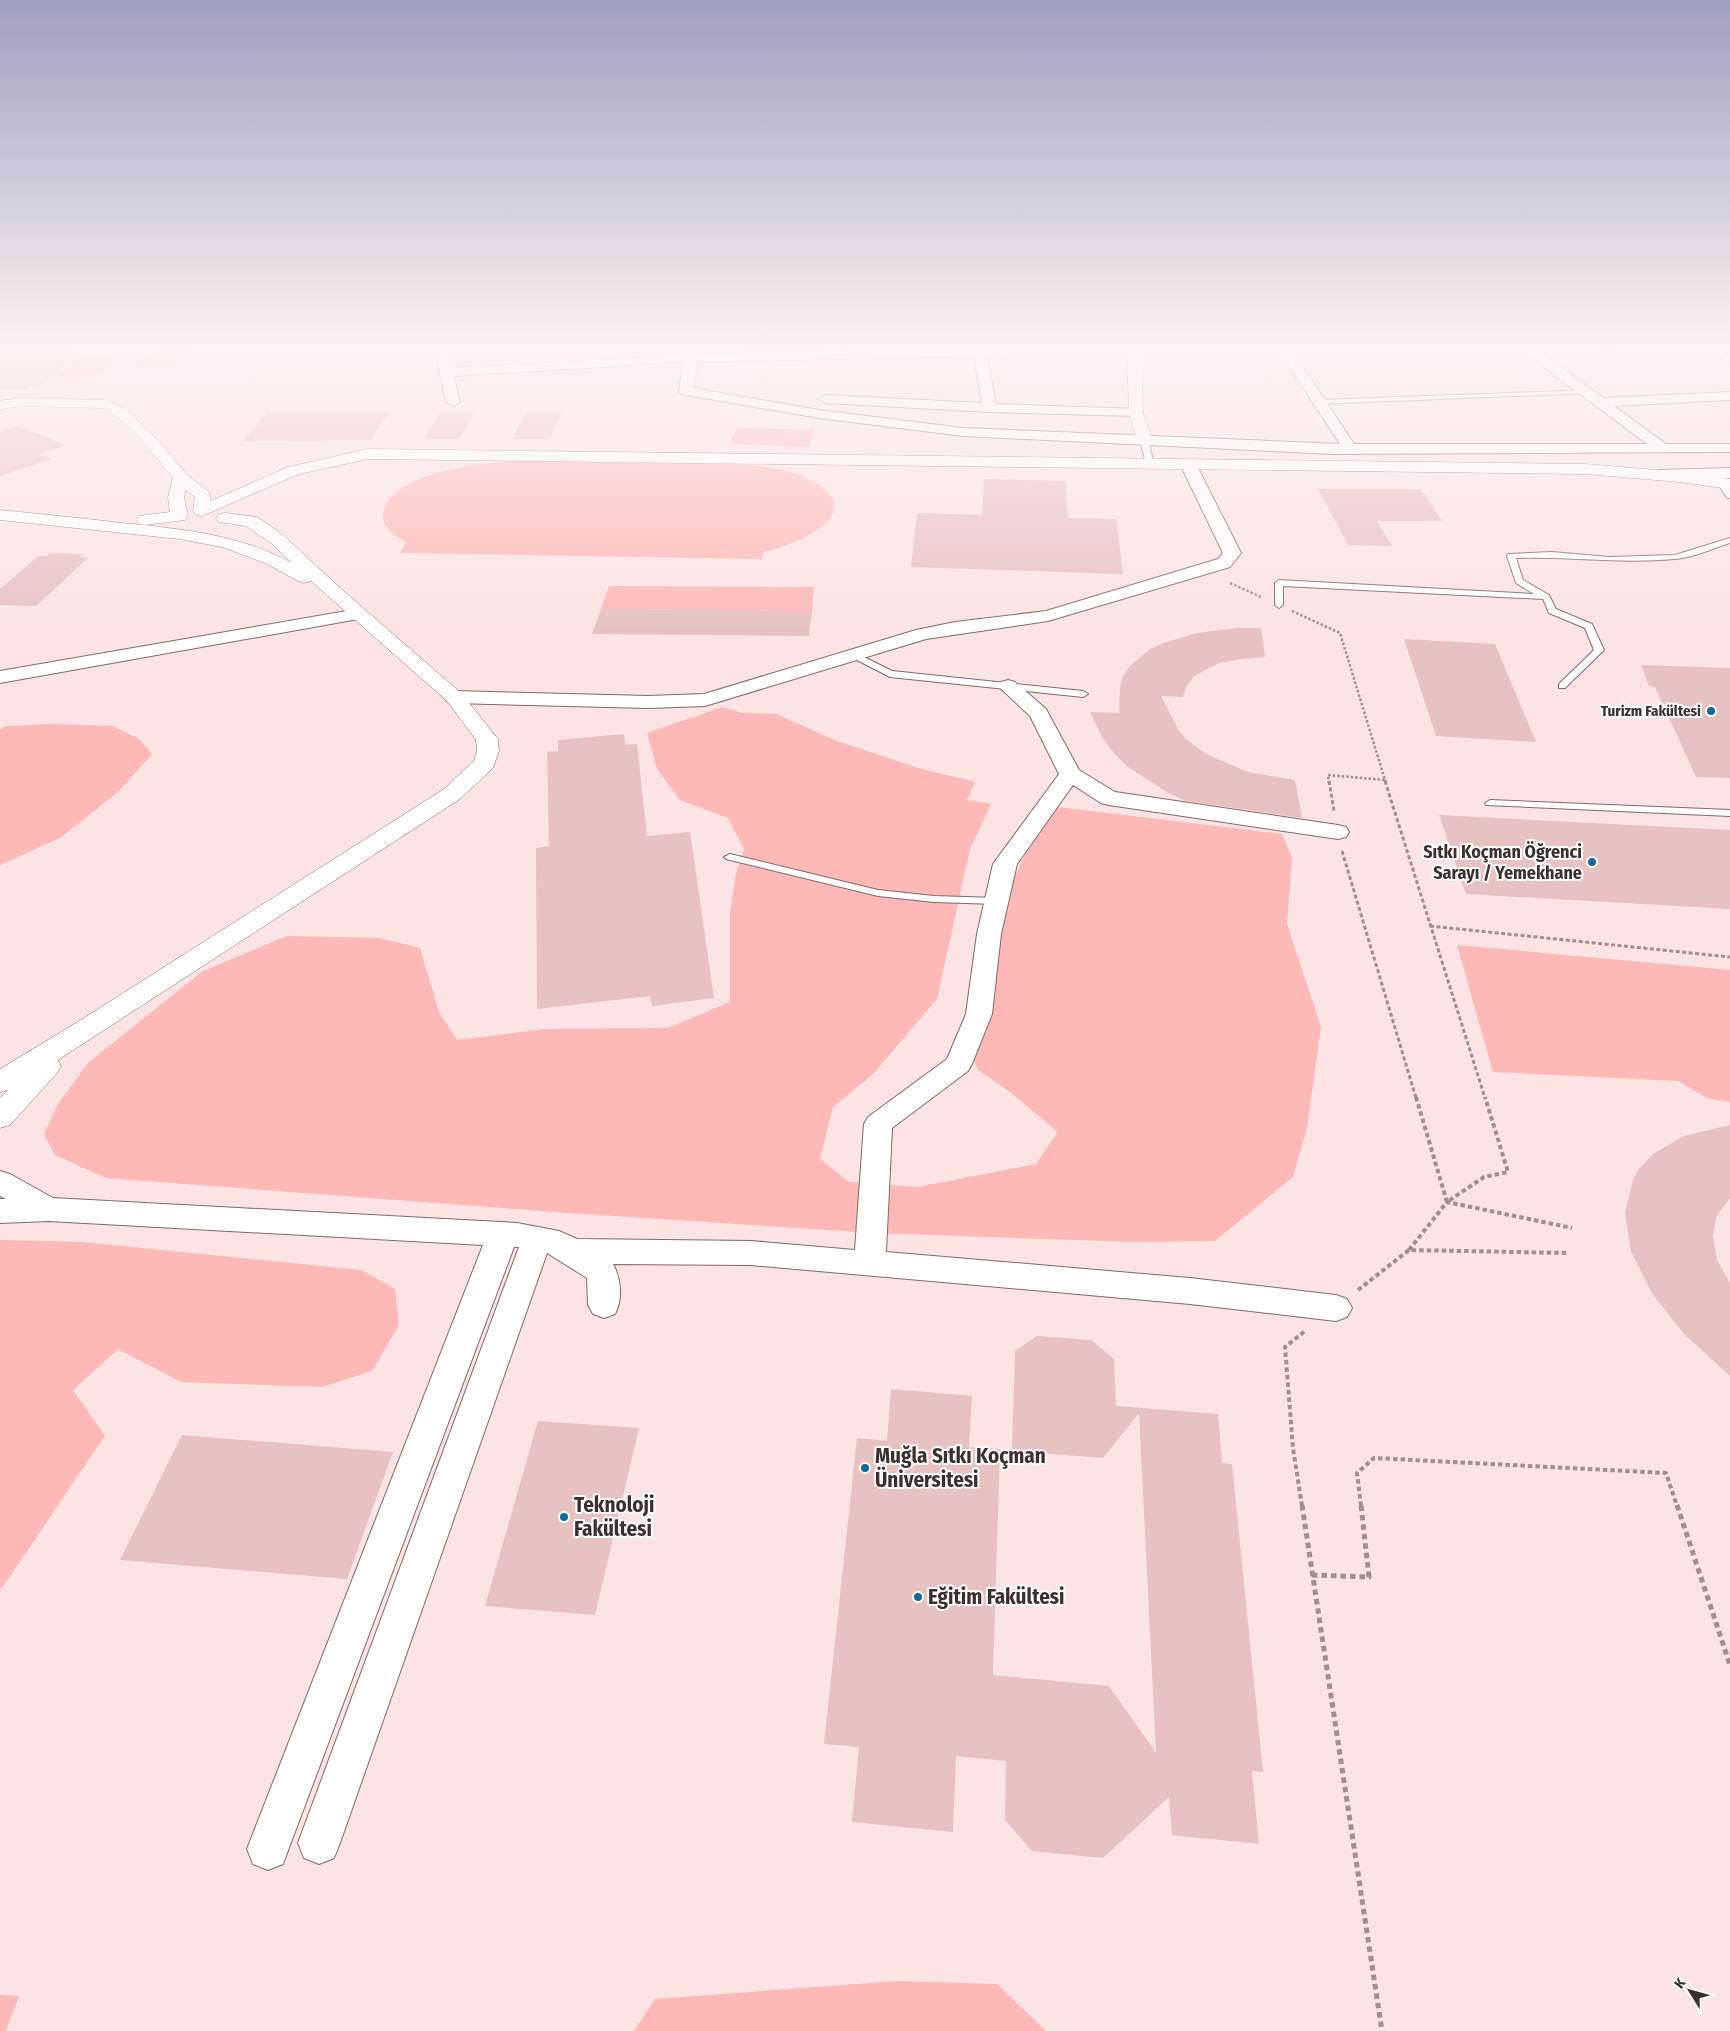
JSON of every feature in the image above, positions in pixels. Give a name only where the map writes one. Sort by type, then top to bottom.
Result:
[{"type":"street","points":[[151,442],[181,478],[203,496],[202,511]]},
{"type":"street","points":[[1196,442],[1350,450],[1730,448]]},
{"type":"street","points":[[1345,442],[1350,450]]},
{"type":"street","points":[[1654,442],[1664,449]]},
{"type":"street","points":[[0,514],[137,530],[179,525],[202,511],[294,470],[368,454],[1189,466],[1586,469],[1727,480]]},
{"type":"street","points":[[454,697],[648,702],[705,700],[923,634],[1048,616],[1224,563],[1232,553],[1189,466]]},
{"type":"street","points":[[179,525],[196,534],[214,529],[224,522],[225,518],[250,496],[294,470]]},
{"type":"street","points":[[179,525],[176,497],[181,478]]},
{"type":"street","points":[[0,1082],[94,1025],[452,794],[485,764],[488,751],[487,739],[454,697],[332,591],[278,539],[251,521],[225,518],[218,512],[202,511]]},
{"type":"street","points":[[179,525],[271,559],[332,591]]},
{"type":"street","points":[[0,677],[358,614]]},
{"type":"street","points":[[1008,686],[1039,713],[1070,774],[1109,798],[1338,832]]},
{"type":"street","points":[[870,1264],[878,1124],[958,1064],[979,1014],[989,934],[1005,864],[1070,774]]},
{"type":"street","points":[[0,1117],[48,1064],[94,1025]]},
{"type":"street","points":[[0,1182],[49,1210]]},
{"type":"street","points":[[0,1211],[49,1210],[520,1236],[559,1243],[602,1272],[604,1305]]},
{"type":"street","points":[[319,1842],[520,1236]]},
{"type":"street","points":[[268,1849],[520,1236]]},
{"type":"street","points":[[571,1251],[751,1253],[1190,1291],[1336,1308]]},
{"type":"lane","points":[[1145,442],[1150,465]]},
{"type":"lane","points":[[1727,480],[1730,496]]},
{"type":"lane","points":[[1562,686],[1599,650],[1589,626],[1552,611],[1546,597],[1519,581],[1511,556],[1552,554],[1609,558],[1676,557],[1730,540]]},
{"type":"lane","points":[[1279,605],[1279,583],[1546,597]]},
{"type":"lane","points":[[854,655],[890,674],[1083,694]]},
{"type":"lane","points":[[1490,803],[1730,813]]},
{"type":"lane","points":[[730,857],[878,893],[934,899],[997,901]]},
{"type":"path","points":[[1223,579],[1340,633],[1508,1172],[1484,1177],[1447,1202],[1409,1250],[1285,1347],[1293,1448],[1382,2031]]},
{"type":"path","points":[[1385,780],[1328,775],[1343,857],[1447,1202]]},
{"type":"path","points":[[1430,926],[1730,957]]},
{"type":"path","points":[[1447,1202],[1572,1228]]},
{"type":"path","points":[[1409,1250],[1568,1254]]},
{"type":"path","points":[[1312,1575],[1369,1577],[1357,1473],[1374,1458],[1666,1472],[1730,1665]]},
{"type":"shaded area","points":[[730,442],[811,442],[809,447],[729,444]]},
{"type":"shaded area","points":[[524,461],[740,464],[775,468],[792,472],[808,479],[826,492],[834,504],[832,515],[824,525],[794,542],[764,552],[762,559],[400,553],[406,542],[389,530],[383,516],[384,510],[392,496],[406,485],[425,477],[468,466]]},
{"type":"shaded area","points":[[609,586],[814,587],[812,611],[601,609]]},
{"type":"shaded area","points":[[723,707],[742,713],[776,714],[837,741],[918,768],[975,782],[967,800],[991,804],[970,849],[937,999],[873,1074],[833,1107],[820,1159],[849,1182],[918,1187],[1036,1164],[1058,1132],[1010,1092],[978,1070],[962,1030],[1008,891],[1041,822],[1058,807],[1282,834],[1292,858],[1287,924],[1321,1027],[1307,1128],[1293,1177],[1215,1241],[1134,1242],[874,1233],[568,1213],[106,1178],[55,1155],[44,1134],[58,1104],[89,1062],[203,971],[287,936],[379,938],[420,948],[439,1012],[457,1040],[545,1029],[668,1028],[730,1002],[730,913],[736,874],[744,849],[728,818],[680,800],[657,769],[647,733]]},
{"type":"shaded area","points":[[52,724],[112,726],[139,739],[152,754],[118,792],[60,838],[0,865],[0,729],[7,726]]},
{"type":"shaded area","points":[[1457,945],[1730,970],[1730,1102],[1709,1099],[1678,1081],[1493,1072]]},
{"type":"shaded area","points":[[0,1240],[82,1242],[361,1270],[395,1289],[399,1325],[372,1371],[322,1387],[181,1382],[118,1349],[73,1390],[105,1436],[0,1590]]},
{"type":"shaded area","points":[[898,1981],[997,1984],[1046,2031],[634,2031],[655,1999]]},
{"type":"shaded area","points":[[0,1995],[19,1996],[6,2031],[0,2031]]},
{"type":"building","points":[[0,442],[57,442],[65,445],[39,454],[51,459],[0,476]]},
{"type":"building","points":[[984,479],[1065,481],[1068,518],[1116,519],[1123,574],[911,567],[917,513],[982,515]]},
{"type":"building","points":[[1318,489],[1421,489],[1442,521],[1377,521],[1392,546],[1348,545]]},
{"type":"building","points":[[50,553],[83,554],[79,557],[88,558],[36,606],[0,605],[0,589],[38,556],[47,556]]},
{"type":"building","points":[[601,609],[812,611],[809,636],[592,634]]},
{"type":"building","points":[[1236,628],[1261,628],[1265,657],[1219,663],[1194,676],[1186,687],[1183,697],[1161,696],[1179,731],[1186,739],[1206,754],[1248,772],[1295,780],[1302,818],[1186,801],[1168,793],[1128,767],[1114,753],[1103,739],[1090,712],[1119,713],[1120,686],[1123,676],[1130,666],[1150,649],[1197,633]]},
{"type":"building","points":[[1404,639],[1495,644],[1536,742],[1436,736]]},
{"type":"building","name":"Turizm Fakültesi","points":[[1641,665],[1730,668],[1730,778],[1696,777],[1655,687],[1649,686]]},
{"type":"building","points":[[624,734],[625,745],[637,744],[647,836],[690,832],[714,998],[652,1006],[650,996],[537,1009],[536,848],[549,846],[547,752],[558,751],[558,740]]},
{"type":"building","name":"Sıtkı Koçman Öğrenci Sarayı / Yemekhane","points":[[1439,815],[1730,830],[1730,909],[1466,894]]},
{"type":"building","points":[[1730,1125],[1730,1198],[1716,1217],[1713,1236],[1717,1260],[1730,1283],[1730,1376],[1684,1334],[1651,1292],[1631,1251],[1625,1213],[1633,1180],[1638,1170],[1653,1154],[1684,1136]]},
{"type":"building","points":[[1037,1336],[1091,1340],[1114,1359],[1116,1406],[1218,1414],[1222,1463],[1232,1464],[1263,1772],[1252,1771],[1259,1844],[1172,1835],[1169,1797],[1103,1858],[1032,1851],[1005,1820],[1006,1761],[956,1756],[953,1832],[852,1822],[859,1747],[824,1744],[857,1438],[887,1441],[891,1389],[972,1396],[969,1447],[1000,1449],[993,1675],[1109,1686],[1156,1753],[1139,1413],[1103,1458],[1012,1451],[1015,1351]]},
{"type":"building","name":"Teknoloji Fakültesi","points":[[538,1421],[639,1428],[595,1615],[485,1606]]},
{"type":"building","points":[[182,1435],[393,1452],[347,1579],[120,1560]]},
{"type":"place","name":"Turizm Fakültesi","points":[[1711,711]]},
{"type":"place","name":"Sıtkı Koçman Öğrenci Sarayı / Yemekhane","points":[[1592,862]]},
{"type":"place","name":"Muğla Sıtkı Koçman Üniversitesi","points":[[865,1468]]},
{"type":"place","name":"Teknoloji Fakültesi","points":[[564,1517]]},
{"type":"place","name":"Eğitim Fakültesi","points":[[918,1597]]}]
